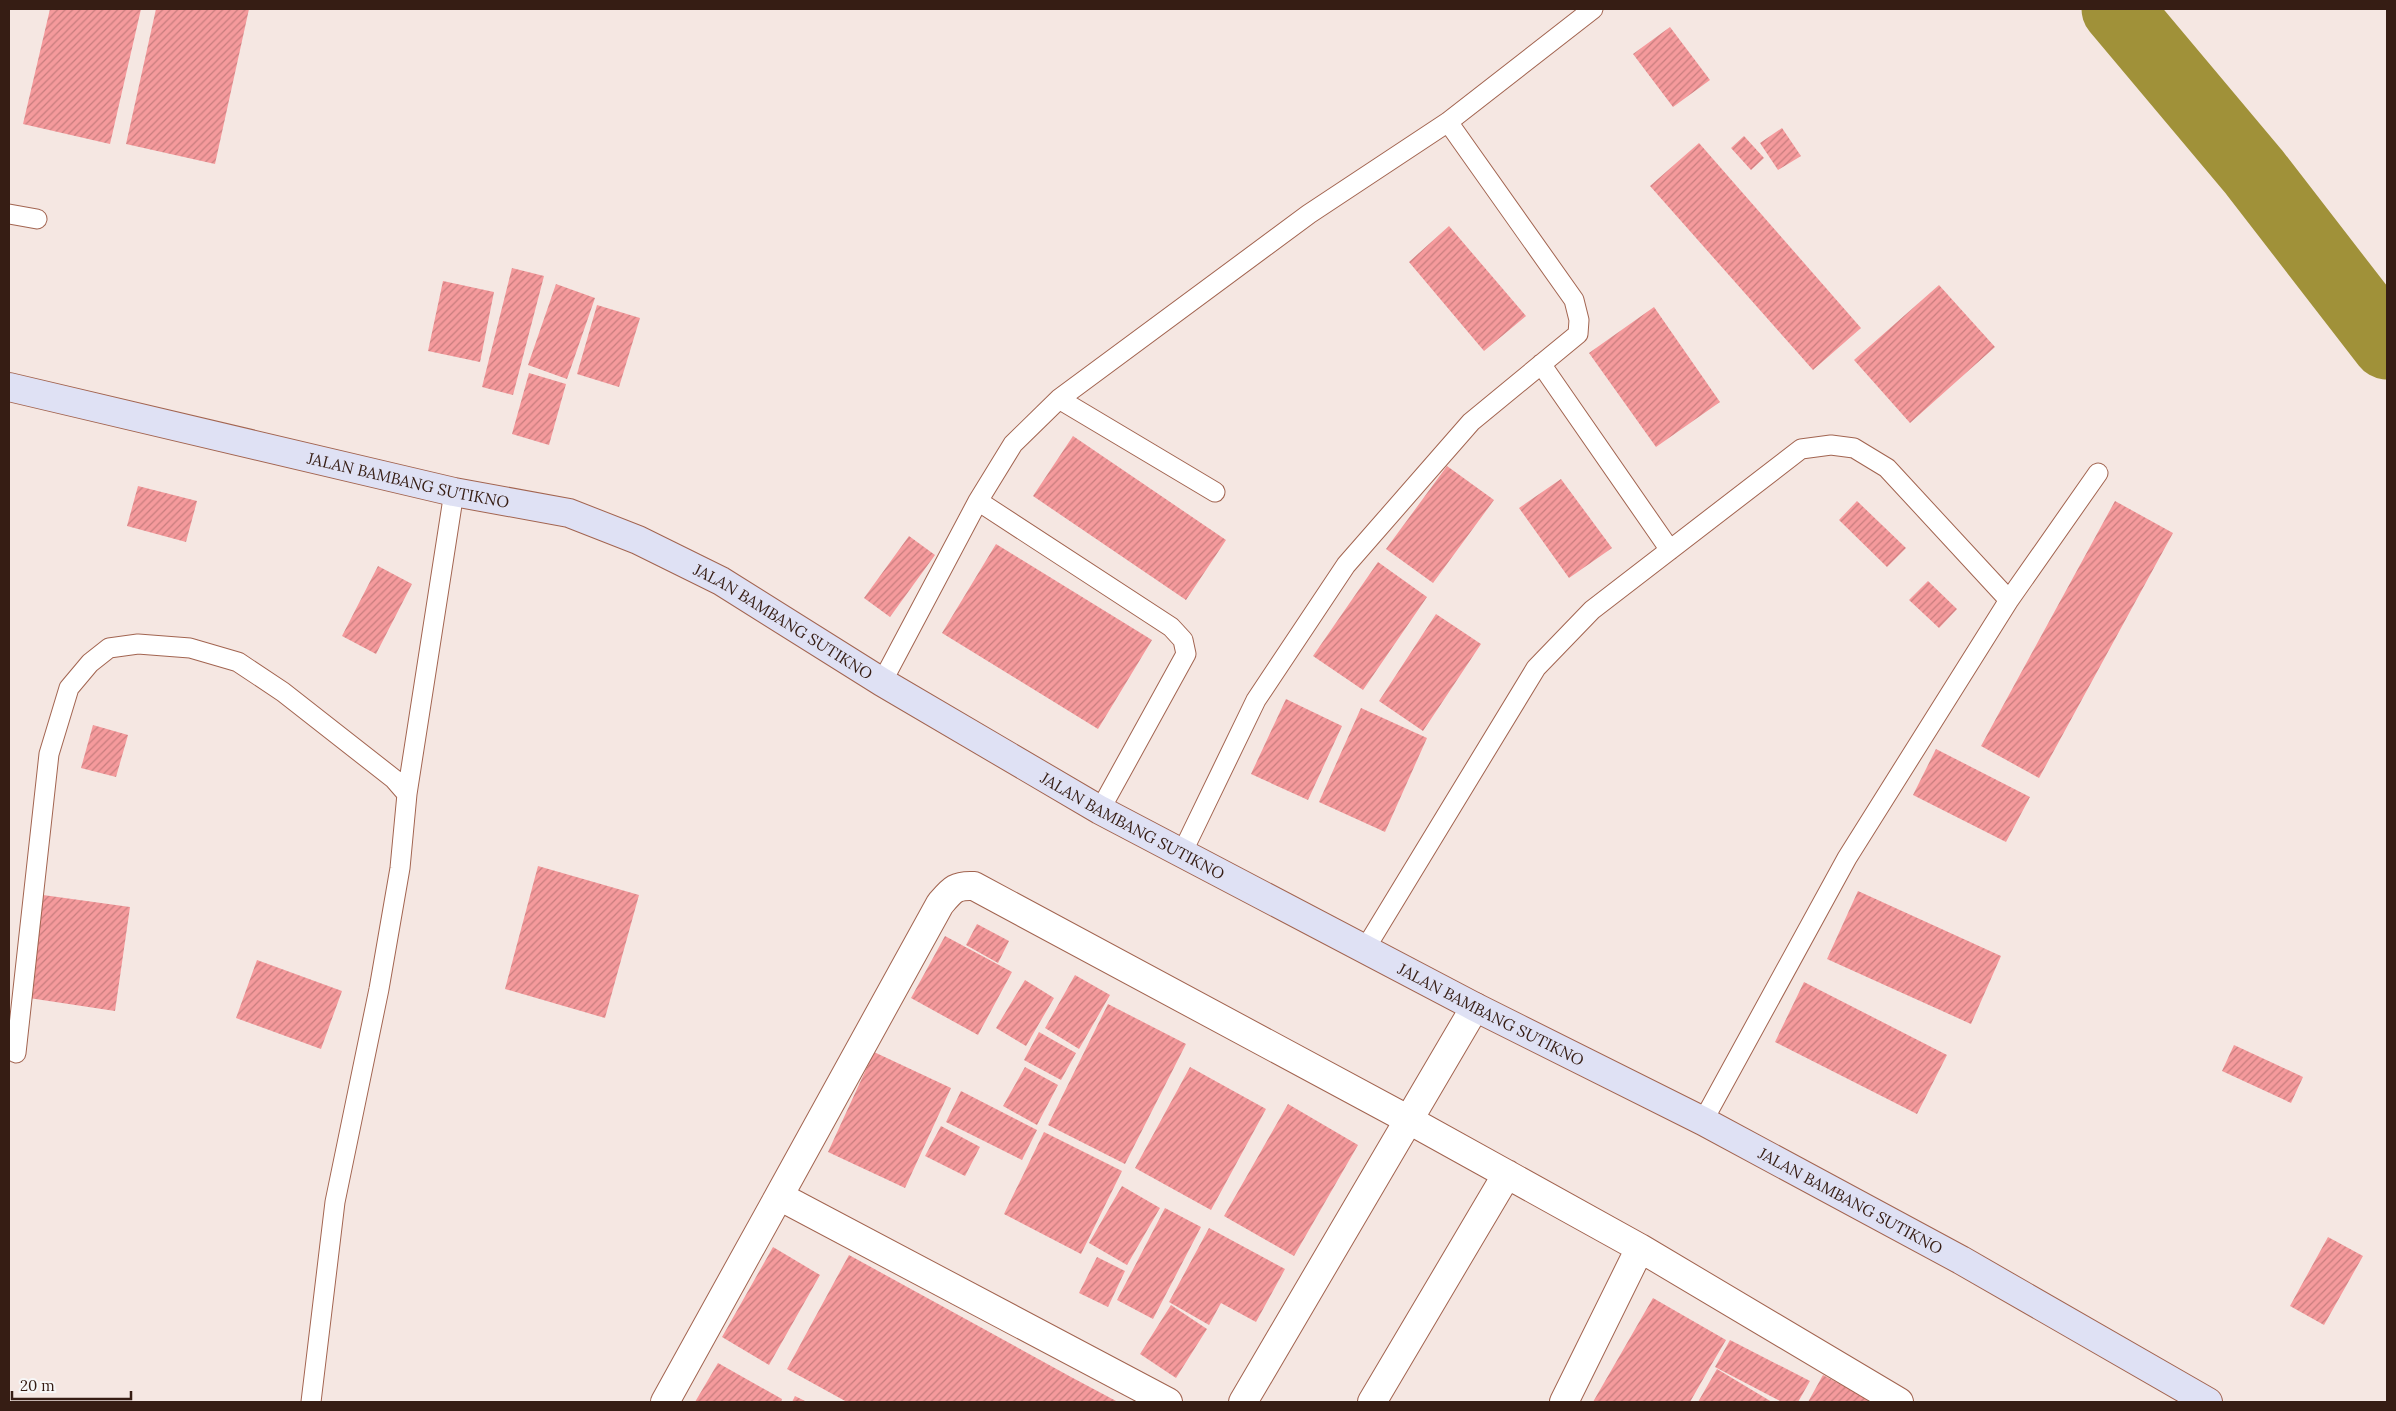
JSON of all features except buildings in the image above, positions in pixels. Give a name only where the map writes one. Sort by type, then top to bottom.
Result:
[{"type":"street","name":"JALAN BAMBANG SUTIKNO","points":[[9,387],[454,492],[569,513],[638,540],[721,581],[882,682],[1100,810],[1475,1007],[1703,1121],[1961,1260],[2208,1402]]},
{"type":"street","points":[[665,1402],[940,904],[954,888],[962,886],[974,886],[1409,1120],[1640,1248],[1899,1402]]},
{"type":"street","points":[[1243,1402],[1475,1007]]},
{"type":"street","points":[[1372,1402],[1507,1174]]},
{"type":"street","points":[[779,1196],[1168,1402]]},
{"type":"street","points":[[1564,1402],[1640,1248]]},
{"type":"lane","points":[[882,682],[978,501],[1013,444],[1059,399],[1308,214],[1448,122],[1593,9]]},
{"type":"lane","points":[[1182,853],[1256,700],[1346,565],[1471,422],[1578,334],[1579,320],[1574,300],[1448,122]]},
{"type":"lane","points":[[9,214],[37,219]]},
{"type":"lane","points":[[1541,364],[1670,550]]},
{"type":"lane","points":[[1059,399],[1215,492]]},
{"type":"lane","points":[[1365,949],[1536,668],[1592,610],[1801,450],[1831,445],[1854,448],[1887,468],[2009,600]]},
{"type":"lane","points":[[1703,1121],[1847,858],[2009,600],[2098,473]]},
{"type":"lane","points":[[311,1402],[335,1202],[379,989],[400,868],[406,794],[454,492]]},
{"type":"lane","points":[[978,501],[1171,627],[1183,640],[1186,654],[1100,810]]},
{"type":"lane","points":[[16,1054],[49,754],[69,688],[90,663],[109,648],[138,644],[190,648],[238,662],[283,692],[394,779],[406,794]]},
{"type":"waterway","points":[[2117,9],[2254,172],[2387,344]]}]
